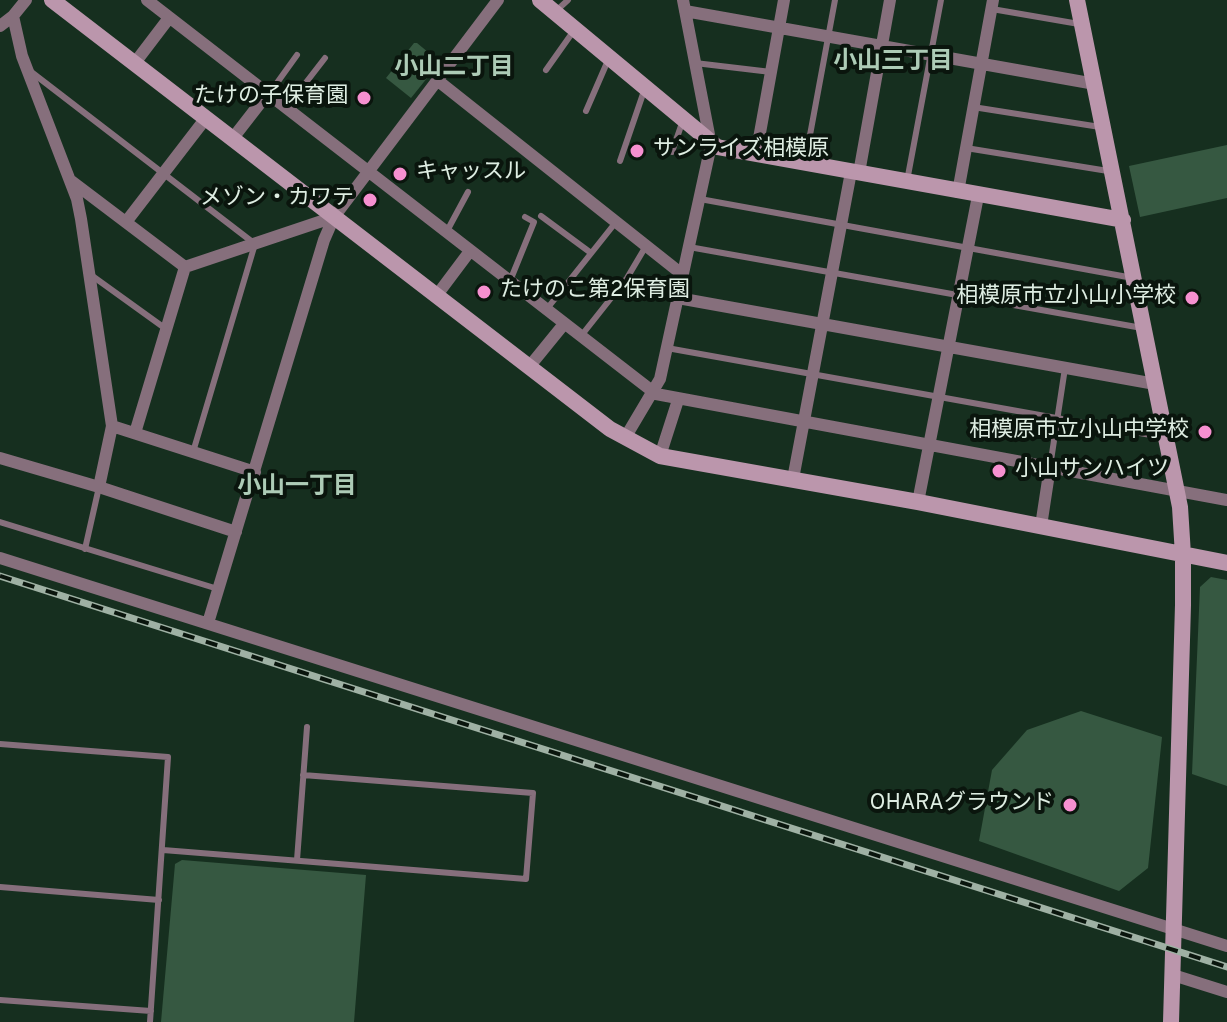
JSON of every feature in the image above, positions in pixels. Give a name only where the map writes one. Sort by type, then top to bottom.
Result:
[{"type":"street","points":[[0,26],[26,0]]},
{"type":"street","points":[[52,0],[529,367],[625,438],[660,456],[918,502],[1227,563]]},
{"type":"street","points":[[208,623],[324,240],[334,217],[498,0]]},
{"type":"street","points":[[540,0],[711,145],[1123,220]]},
{"type":"street","points":[[756,155],[784,0]]},
{"type":"street","points":[[793,479],[841,225],[855,173],[890,0]]},
{"type":"street","points":[[1077,0],[1177,490],[1183,555],[1171,1022]]},
{"type":"street","points":[[152,1],[169,18],[652,392],[678,400],[1227,500]]},
{"type":"street","points":[[958,192],[992,4]]},
{"type":"street","points":[[625,438],[660,379],[711,145],[684,5],[779,28],[1095,84]]},
{"type":"street","points":[[13,16],[27,69],[77,199],[112,426],[99,487]]},
{"type":"street","points":[[134,64],[169,18]]},
{"type":"street","points":[[437,80],[683,275]]},
{"type":"street","points":[[233,138],[268,94]]},
{"type":"street","points":[[126,222],[206,118]]},
{"type":"street","points":[[69,180],[185,267]]},
{"type":"street","points":[[918,502],[978,196]]},
{"type":"street","points":[[185,267],[334,217]]},
{"type":"street","points":[[437,295],[470,251]]},
{"type":"street","points":[[135,433],[185,267]]},
{"type":"street","points":[[678,298],[1155,384]]},
{"type":"street","points":[[529,367],[564,324]]},
{"type":"street","points":[[660,456],[678,400]]},
{"type":"street","points":[[112,426],[255,472]]},
{"type":"street","points":[[0,458],[236,532]]},
{"type":"street","points":[[1041,526],[1050,467]]},
{"type":"street","points":[[0,558],[1227,946]]},
{"type":"street","points":[[1173,975],[1227,992]]},
{"type":"lane","points":[[555,13],[568,0]]},
{"type":"lane","points":[[804,164],[835,0]]},
{"type":"lane","points":[[907,183],[941,0]]},
{"type":"lane","points":[[992,4],[1083,25]]},
{"type":"lane","points":[[546,70],[575,29]]},
{"type":"lane","points":[[268,94],[297,55]]},
{"type":"lane","points":[[287,107],[325,58]]},
{"type":"lane","points":[[586,111],[609,58]]},
{"type":"lane","points":[[695,63],[771,72]]},
{"type":"lane","points":[[27,69],[255,244],[193,452]]},
{"type":"lane","points":[[620,161],[645,88]]},
{"type":"lane","points":[[973,107],[1104,128]]},
{"type":"lane","points":[[672,152],[683,120]]},
{"type":"lane","points":[[966,148],[1113,172]]},
{"type":"lane","points":[[446,233],[468,192]]},
{"type":"lane","points":[[700,199],[1134,278]]},
{"type":"lane","points":[[541,216],[591,253]]},
{"type":"lane","points":[[510,281],[534,222],[525,217]]},
{"type":"lane","points":[[546,310],[616,222]]},
{"type":"lane","points":[[581,336],[627,278],[646,246]]},
{"type":"lane","points":[[689,247],[1144,328]]},
{"type":"lane","points":[[90,274],[166,329]]},
{"type":"lane","points":[[667,348],[1166,437]]},
{"type":"lane","points":[[1050,467],[1065,368]]},
{"type":"lane","points":[[85,549],[99,487]]},
{"type":"lane","points":[[0,522],[219,589]]},
{"type":"lane","points":[[297,860],[307,727]]},
{"type":"lane","points":[[0,744],[168,757],[150,1022]]},
{"type":"lane","points":[[163,850],[526,879],[533,793],[303,775]]},
{"type":"lane","points":[[0,887],[159,900]]},
{"type":"lane","points":[[0,1000],[151,1011]]},
{"type":"green space","points":[[414,43],[440,62],[411,98],[386,78]]},
{"type":"green space","points":[[1227,145],[1227,198],[1140,217],[1129,166]]},
{"type":"green space","points":[[1211,577],[1227,580],[1227,786],[1192,774],[1200,587]]},
{"type":"green space","name":"OHARAグラウンド","points":[[1081,711],[1162,737],[1148,868],[1119,891],[979,841],[992,770],[1027,730]]},
{"type":"green space","points":[[182,860],[366,875],[354,1022],[161,1022],[175,864]]},
{"type":"railway","points":[[0,576],[1227,967]]},
{"type":"place","name":"たけの子保育園","points":[[364,98]]},
{"type":"place","name":"サンライズ相模原","points":[[637,151]]},
{"type":"place","name":"キャッスル","points":[[400,174]]},
{"type":"place","name":"メゾン・カワテ","points":[[370,200]]},
{"type":"place","name":"たけのこ第2保育園","points":[[484,292]]},
{"type":"place","name":"相模原市立小山小学校","points":[[1192,298]]},
{"type":"place","name":"相模原市立小山中学校","points":[[1205,432]]},
{"type":"place","name":"小山サンハイツ","points":[[999,471]]},
{"type":"place","name":"OHARAグラウンド","points":[[1070,805]]},
{"type":"district","name":"小山三丁目","points":[[893,63]]},
{"type":"district","name":"小山二丁目","points":[[454,69]]},
{"type":"district","name":"小山一丁目","points":[[297,488]]}]
